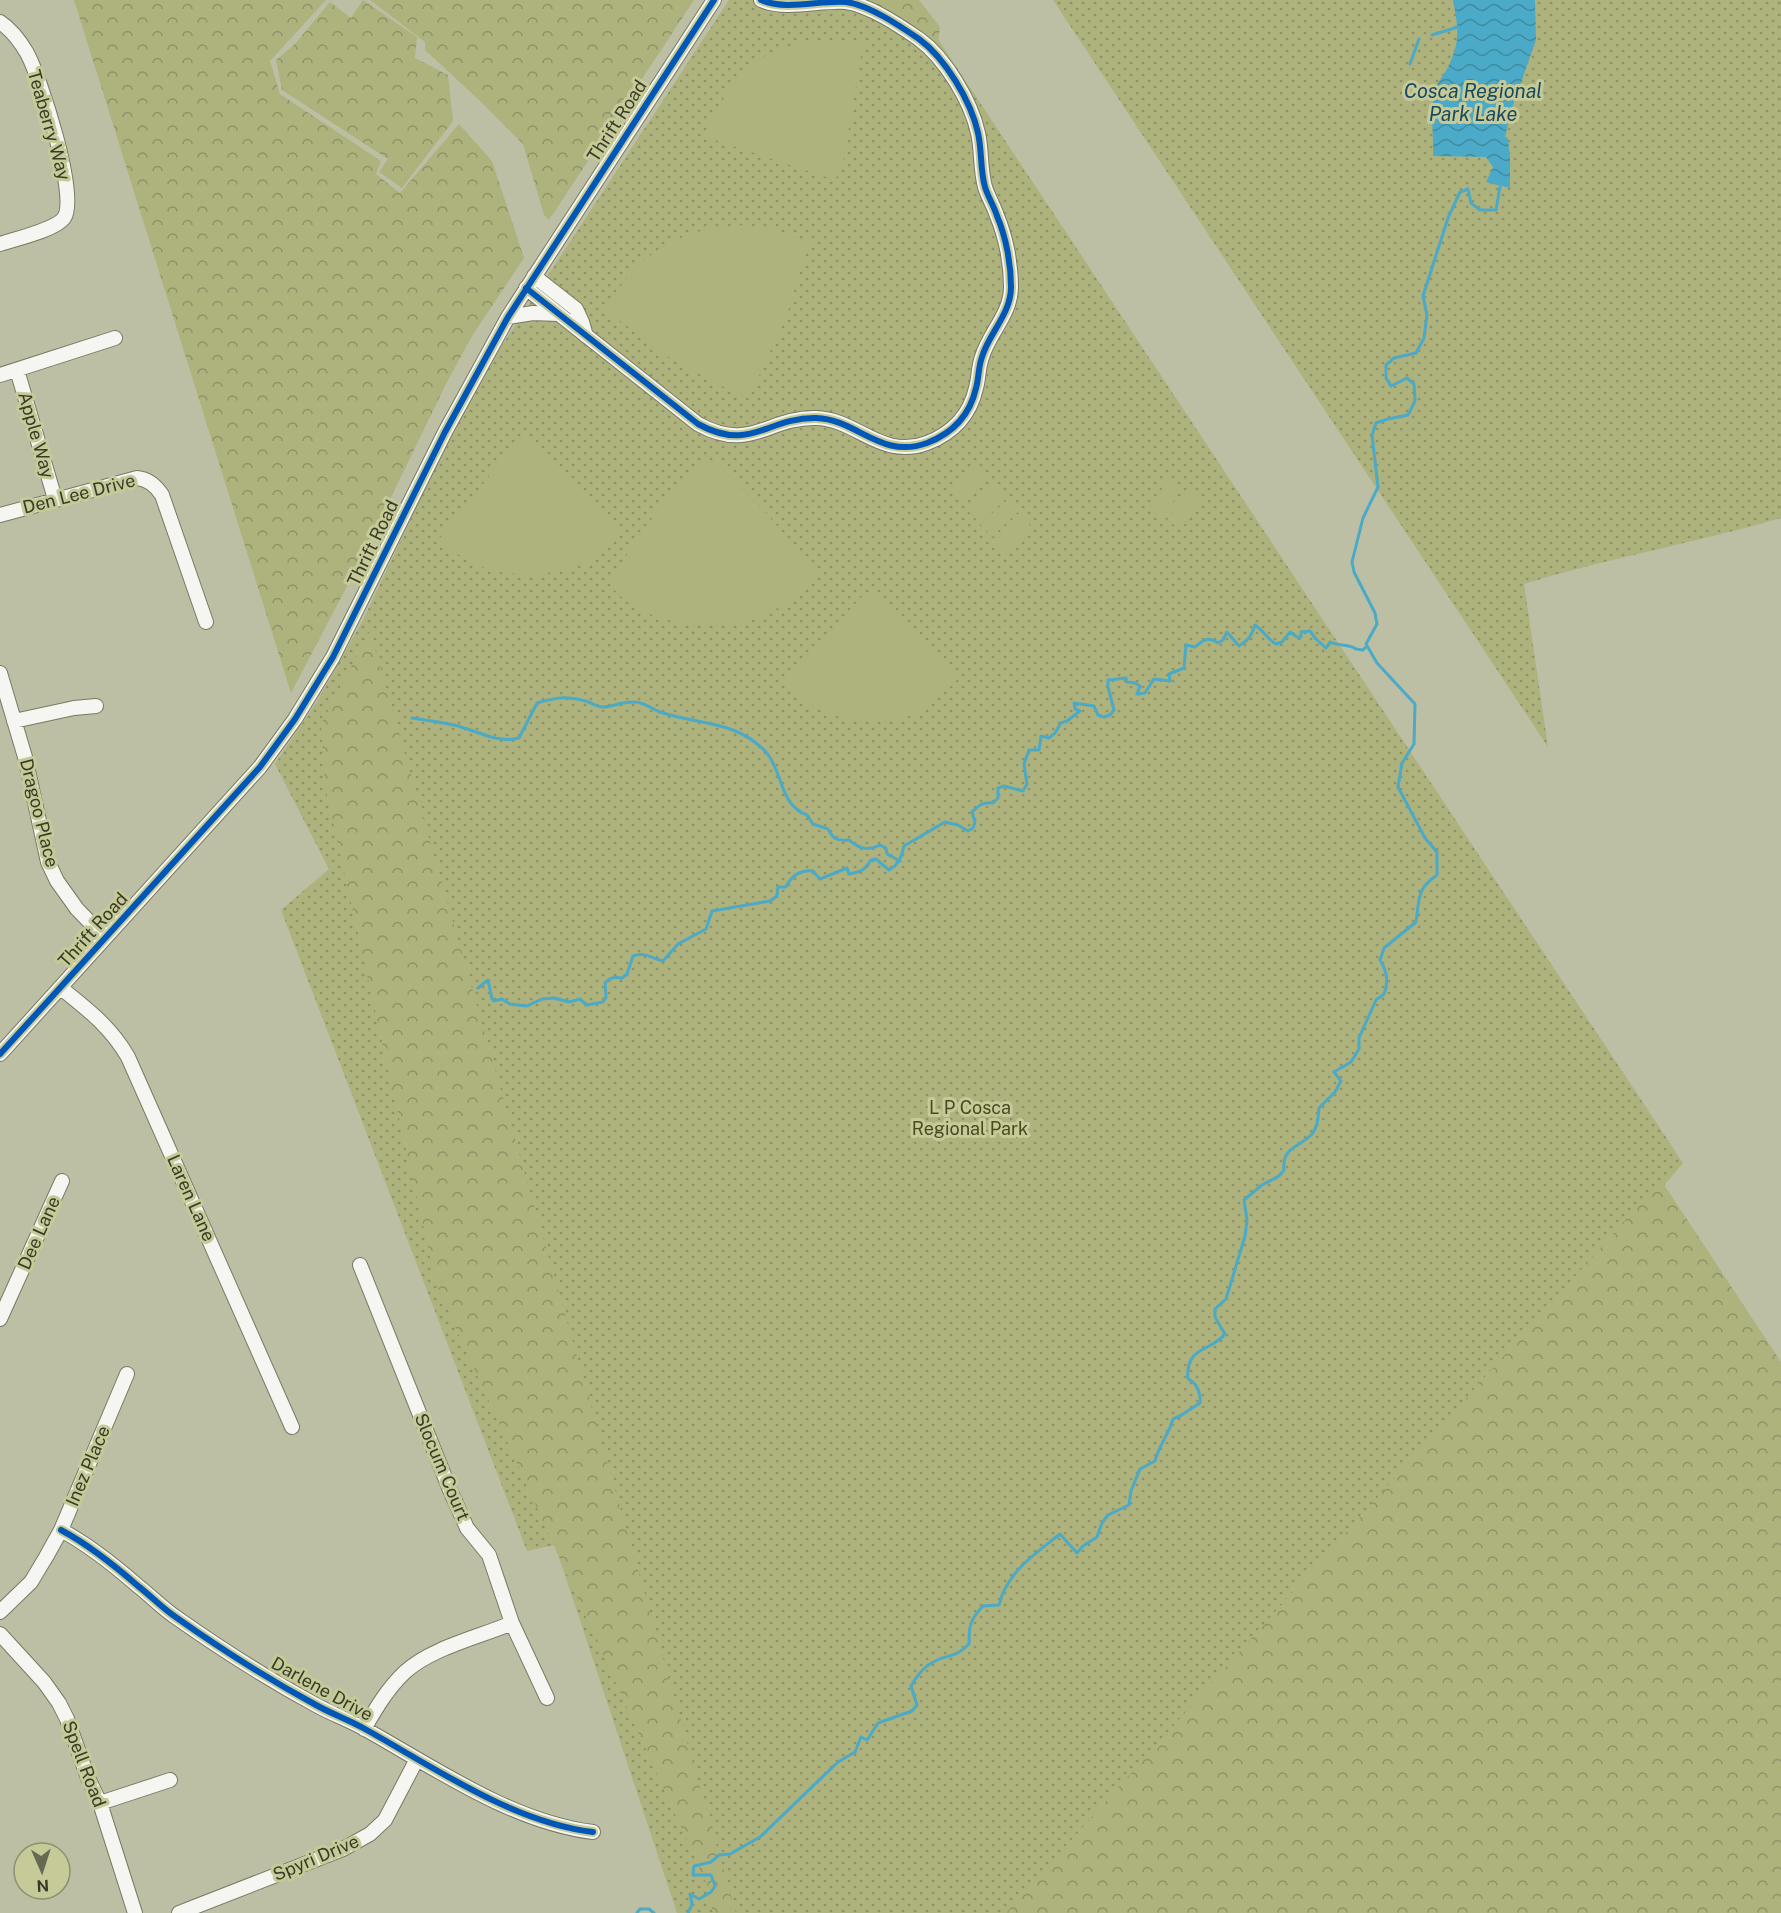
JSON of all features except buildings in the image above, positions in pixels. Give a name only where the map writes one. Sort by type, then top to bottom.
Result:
[{"type":"street","name":"Thrift Road","points":[[0,1053],[260,767],[295,719],[333,657],[445,432],[508,317],[714,0]]},
{"type":"street","points":[[526,288],[698,424],[728,435],[760,433],[797,419],[818,418],[840,423],[882,444],[910,446],[924,444],[946,433],[968,413],[982,354],[1001,322],[1009,302],[1011,287],[1005,241],[985,186],[979,134],[970,108],[935,52],[918,39],[866,8],[847,2],[778,4],[761,0]]},
{"type":"street","name":"Teaberry Way","points":[[0,22],[12,31],[35,72],[68,193],[68,204],[63,219],[0,244]]},
{"type":"street","points":[[534,276],[576,309],[586,336]]},
{"type":"street","points":[[508,317],[533,313],[558,314]]},
{"type":"street","points":[[0,375],[116,338]]},
{"type":"street","name":"Apple Way","points":[[17,370],[55,499]]},
{"type":"street","name":"Den Lee Drive","points":[[0,515],[137,478],[146,479],[162,495],[166,504],[206,622]]},
{"type":"street","name":"Dragoo Place","points":[[0,673],[25,758],[48,862],[68,897],[105,938]]},
{"type":"street","points":[[14,721],[74,708],[96,706]]},
{"type":"street","name":"Laren Lane","points":[[61,988],[102,1021],[115,1035],[128,1057],[292,1427]]},
{"type":"street","name":"Dee Lane","points":[[0,1319],[62,1181]]},
{"type":"street","name":"Slocum Court","points":[[360,1265],[450,1490],[467,1528],[489,1556],[512,1623],[547,1698]]},
{"type":"street","name":"Inez Place","points":[[0,1612],[32,1582],[61,1530],[127,1374]]},
{"type":"street","name":"Darlene Drive","points":[[61,1530],[91,1549],[174,1616],[317,1706],[364,1729],[417,1760],[518,1810],[566,1828],[593,1832]]},
{"type":"street","points":[[364,1729],[396,1680],[416,1663],[439,1650],[485,1635],[512,1623]]},
{"type":"street","name":"Spell Road","points":[[0,1634],[44,1682],[59,1704],[100,1803],[135,1913]]},
{"type":"street","name":"Spyri Drive","points":[[178,1913],[343,1849],[370,1834],[384,1820],[417,1760]]},
{"type":"street","points":[[100,1803],[170,1780]]},
{"type":"green space","points":[[74,0],[326,0],[270,61],[280,94],[381,161],[376,174],[400,193],[459,124],[492,161],[524,258],[472,336],[446,384],[356,569],[291,693]]},
{"type":"green space","points":[[363,0],[417,37],[415,58],[448,75],[453,121],[402,188],[379,172],[388,159],[282,90],[276,60],[295,44],[330,2],[351,18]]},
{"type":"green space","points":[[370,0],[694,0],[549,220],[544,215],[523,144],[425,50],[425,42]]},
{"type":"green space","name":"L P Cosca Regional Park","points":[[729,0],[912,0],[1683,1163],[1045,1913],[677,1913],[555,1545],[527,1551],[281,910],[329,869],[275,764],[316,703],[363,620],[449,438],[493,359]]},
{"type":"green space","points":[[865,0],[919,0],[940,27],[937,49],[913,29]]},
{"type":"green space","points":[[1053,0],[1781,0],[1781,518],[1524,584],[1548,747]]},
{"type":"green space","points":[[831,40],[863,44],[841,175],[832,179],[703,136],[726,95],[751,66],[784,48]]},
{"type":"green space","points":[[743,225],[769,229],[809,242],[787,315],[752,391],[739,395],[674,361],[604,309],[632,273],[662,248],[697,232]]},
{"type":"green space","points":[[532,438],[621,532],[602,552],[590,560],[560,571],[511,574],[470,562],[439,539],[519,439]]},
{"type":"green space","points":[[715,461],[767,514],[817,572],[803,588],[777,609],[747,621],[732,624],[698,624],[664,619],[647,613],[620,596],[608,582],[655,514],[701,462]]},
{"type":"green space","points":[[977,467],[989,479],[962,504],[950,491]]},
{"type":"green space","points":[[1169,478],[1183,487],[1163,517],[1149,508]]},
{"type":"green space","points":[[992,483],[1004,496],[977,520],[965,508]]},
{"type":"green space","points":[[1188,490],[1201,499],[1181,530],[1167,520]]},
{"type":"green space","points":[[1007,500],[1018,512],[992,537],[980,524]]},
{"type":"green space","points":[[1022,516],[1033,529],[1007,553],[995,541]]},
{"type":"green space","points":[[875,592],[959,678],[953,684],[915,714],[891,721],[874,722],[857,721],[824,711],[795,695],[782,684],[865,593]]},
{"type":"green space","points":[[370,631],[736,1913],[713,1913],[706,1883],[436,1284],[325,786],[321,724]]},
{"type":"green space","points":[[1661,1180],[1781,1362],[1781,1913],[1006,1913]]},
{"type":"water","name":"Cosca Regional Park Lake","points":[[1453,0],[1535,0],[1536,40],[1511,111],[1505,137],[1508,138],[1510,188],[1486,182],[1493,167],[1486,157],[1433,156],[1434,95],[1436,87],[1447,70],[1457,41]]},
{"type":"waterway","points":[[1432,35],[1458,27]]},
{"type":"waterway","points":[[1410,64],[1419,39]]},
{"type":"waterway","points":[[688,1913],[692,1904],[690,1894],[699,1899],[711,1892],[715,1886],[711,1875],[693,1875],[694,1866],[711,1862],[719,1855],[730,1854],[760,1837],[838,1762],[855,1752],[861,1737],[867,1740],[878,1723],[912,1711],[917,1705],[911,1686],[921,1672],[931,1663],[956,1654],[969,1644],[971,1623],[983,1606],[999,1605],[1015,1573],[1060,1534],[1077,1553],[1097,1537],[1108,1515],[1129,1505],[1131,1491],[1140,1469],[1155,1461],[1173,1419],[1200,1403],[1198,1389],[1188,1379],[1188,1368],[1195,1355],[1225,1334],[1215,1317],[1215,1309],[1226,1299],[1245,1236],[1247,1220],[1244,1200],[1262,1185],[1279,1176],[1284,1170],[1288,1152],[1315,1129],[1319,1108],[1335,1092],[1341,1081],[1334,1072],[1351,1062],[1359,1049],[1359,1038],[1376,1000],[1384,994],[1386,977],[1380,960],[1384,948],[1416,922],[1422,890],[1437,875],[1437,852],[1425,838],[1398,787],[1402,763],[1414,744],[1415,704],[1377,663],[1366,644],[1377,624],[1375,613],[1354,572],[1352,562],[1363,518],[1378,487],[1372,435],[1376,423],[1408,415],[1415,401],[1414,384],[1407,378],[1391,386],[1386,378],[1386,365],[1394,358],[1416,353],[1424,338],[1427,315],[1423,296],[1448,218],[1460,192],[1468,189],[1471,203],[1480,210],[1496,210],[1500,187]]},
{"type":"waterway","points":[[478,988],[488,980],[494,1001],[502,999],[510,1004],[527,1006],[542,999],[554,998],[569,1002],[580,999],[587,1005],[603,1002],[606,997],[605,983],[610,979],[622,978],[627,974],[633,956],[645,955],[663,961],[678,944],[706,929],[712,911],[770,901],[777,896],[778,887],[786,887],[794,877],[804,871],[813,871],[820,879],[847,868],[849,874],[860,871],[871,860],[876,859],[889,870],[898,863],[904,846],[945,822],[958,825],[968,831],[973,828],[975,822],[972,812],[981,804],[993,803],[998,798],[998,788],[1004,786],[1023,791],[1027,784],[1024,764],[1029,750],[1039,750],[1041,736],[1049,738],[1061,723],[1080,711],[1075,709],[1074,703],[1094,706],[1098,715],[1104,717],[1110,715],[1114,710],[1108,680],[1126,678],[1127,682],[1140,686],[1137,694],[1145,693],[1154,679],[1170,681],[1169,674],[1184,668],[1186,645],[1195,647],[1208,639],[1218,643],[1223,640],[1227,632],[1239,646],[1249,637],[1255,625],[1276,644],[1282,642],[1290,632],[1301,637],[1301,632],[1310,631],[1326,648],[1330,642],[1363,650],[1367,646]]},
{"type":"waterway","points":[[412,718],[454,725],[495,738],[511,739],[519,738],[537,703],[556,698],[586,701],[603,707],[626,702],[645,704],[660,712],[716,725],[742,734],[766,752],[776,768],[791,804],[807,815],[813,824],[828,829],[836,839],[849,840],[860,847],[871,848],[880,845],[886,848],[887,854],[900,861]]},
{"type":"waterway","points":[[637,1913],[640,1909],[649,1909],[654,1913]]},
{"type":"cycle path","points":[[0,1054],[260,767],[295,719],[333,657],[445,432],[508,317],[714,0]]},
{"type":"cycle path","points":[[526,288],[698,424],[716,432],[746,435],[799,419],[816,418],[831,420],[882,443],[911,447],[927,443],[945,434],[965,415],[973,398],[985,348],[1004,315],[1011,287],[1005,242],[985,187],[978,133],[963,94],[956,81],[929,47],[903,28],[874,12],[846,2],[781,5],[761,0]]},
{"type":"cycle path","points":[[61,1530],[120,1570],[172,1614],[298,1695],[504,1805],[533,1817],[593,1832]]}]
